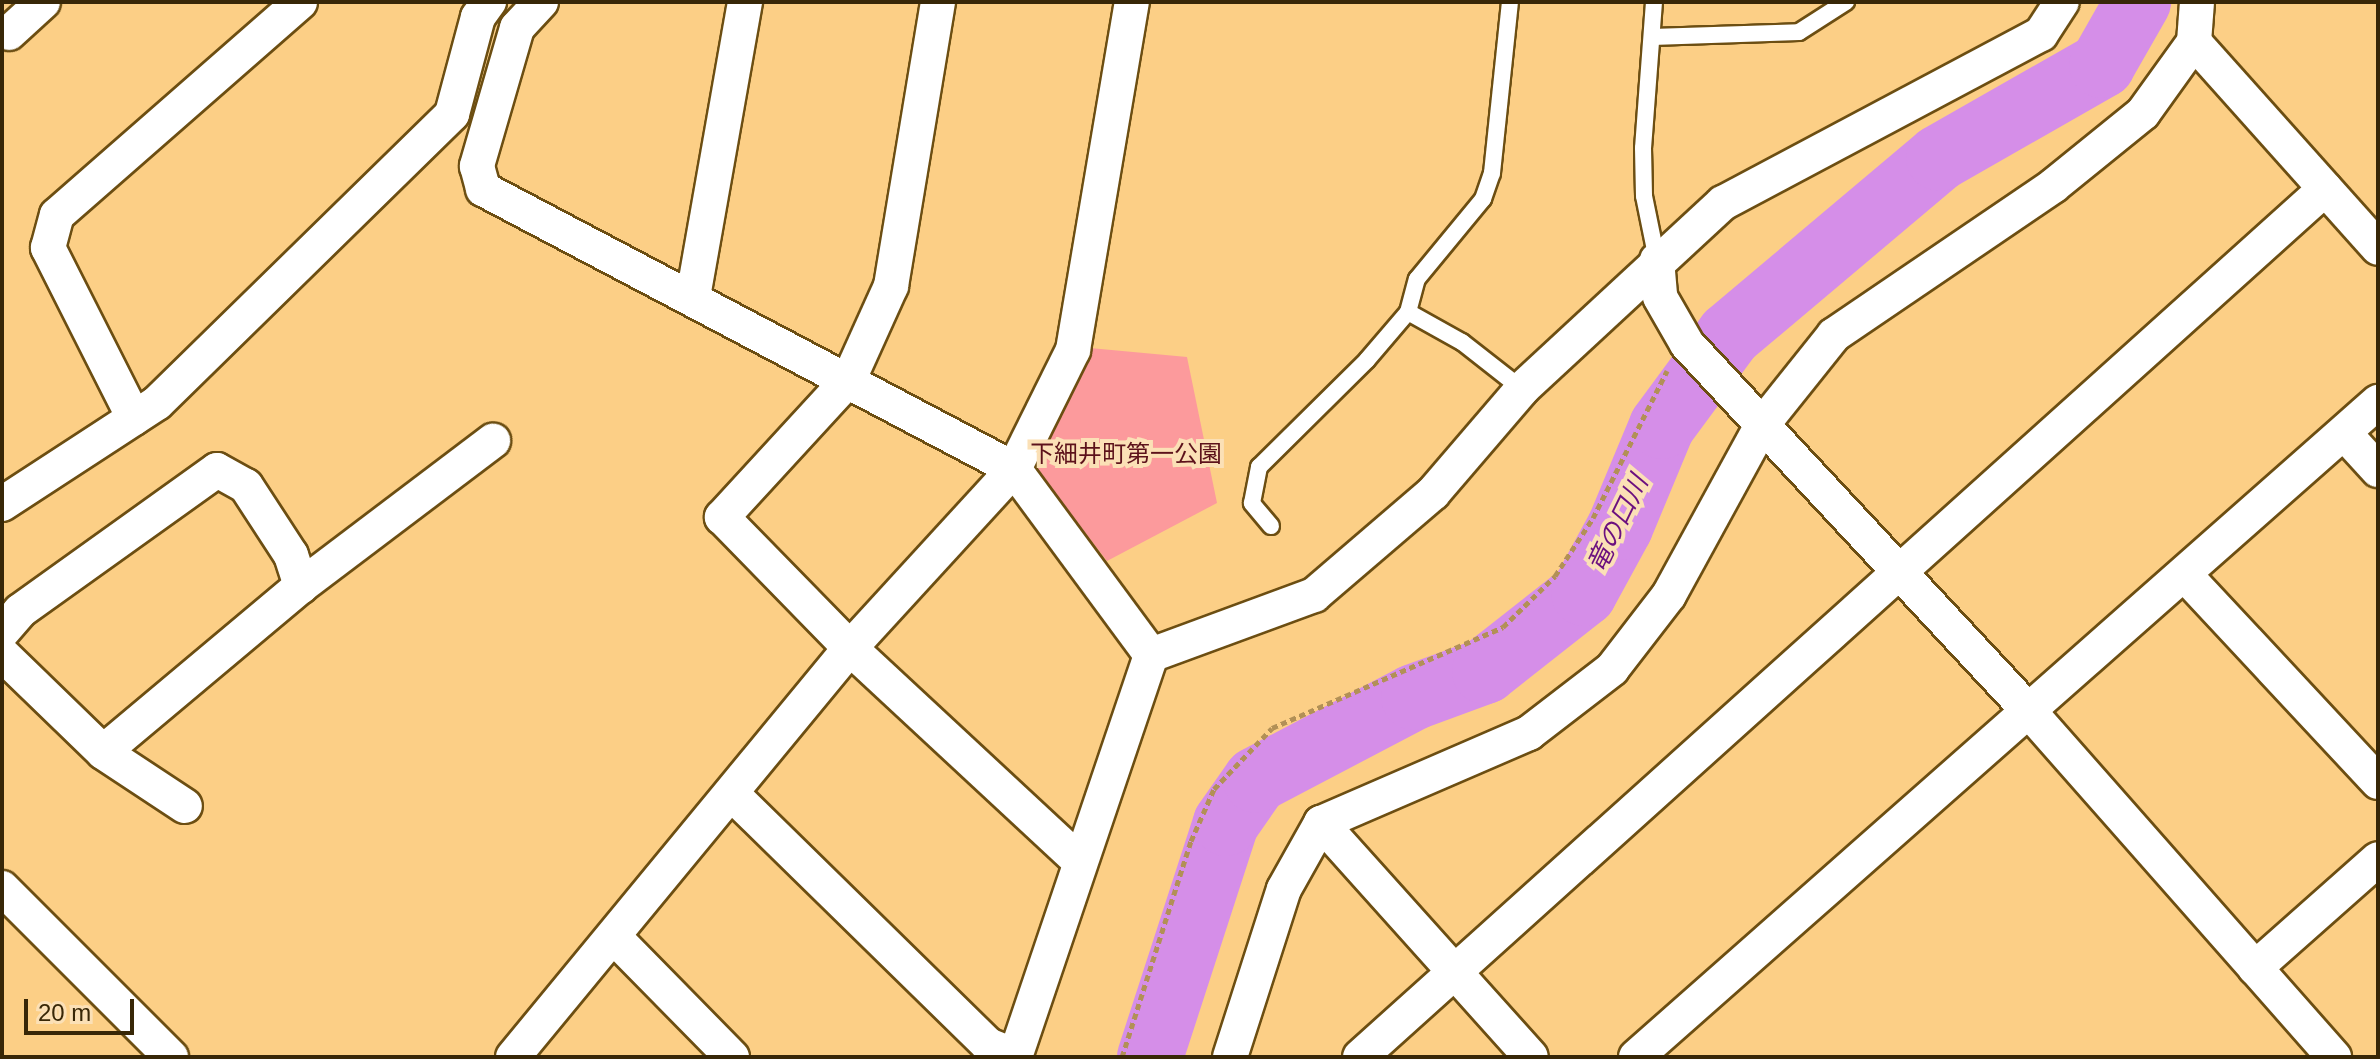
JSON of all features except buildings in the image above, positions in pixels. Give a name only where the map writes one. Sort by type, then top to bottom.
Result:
[{"type":"street","points":[[9,33],[43,2]]},
{"type":"street","points":[[134,418],[48,248],[57,215],[300,2]]},
{"type":"street","points":[[541,2],[517,28],[477,166],[483,189],[849,379],[1014,469],[1151,655]]},
{"type":"street","points":[[693,297],[745,2]]},
{"type":"street","points":[[938,2],[891,286],[849,379],[722,517],[850,648],[1078,860]]},
{"type":"street","points":[[513,1057],[615,938],[850,648],[1014,469],[1073,350],[1132,2]]},
{"type":"street","points":[[1151,655],[1314,595],[1433,493],[1522,389],[1657,260],[1723,203],[2041,34],[2062,2]]},
{"type":"street","points":[[1230,1057],[1284,889],[1321,823],[1529,733],[1612,669],[1669,595],[1756,416],[1834,335],[2053,186],[2143,113],[2194,42],[2197,2]]},
{"type":"street","points":[[2,504],[157,403],[452,114],[477,7]]},
{"type":"street","points":[[2194,42],[2378,248]]},
{"type":"street","points":[[1360,1057],[2325,189]]},
{"type":"street","points":[[1657,260],[1660,297],[1686,341],[2028,710],[2334,1057]]},
{"type":"street","points":[[1636,1057],[2378,402]]},
{"type":"street","points":[[2345,434],[2378,470]]},
{"type":"street","points":[[103,752],[301,586],[493,441]]},
{"type":"street","points":[[2,632],[20,611],[217,470],[246,486],[291,555],[301,586]]},
{"type":"street","points":[[2185,575],[2378,782]]},
{"type":"street","points":[[2,654],[103,752],[185,806]]},
{"type":"street","points":[[732,794],[988,1045],[1015,1057],[1078,860],[1151,655]]},
{"type":"street","points":[[1321,823],[1531,1057]]},
{"type":"street","points":[[2255,968],[2378,859]]},
{"type":"street","points":[[2,888],[171,1057]]},
{"type":"street","points":[[615,938],[732,1057]]},
{"type":"lane","points":[[1271,526],[1256,515],[1252,503],[1259,467],[1367,360],[1408,312],[1417,279],[1469,219],[1492,173],[1510,2]]},
{"type":"lane","points":[[1654,2],[1643,148],[1644,196],[1657,260]]},
{"type":"lane","points":[[1652,37],[1799,32],[1846,2]]},
{"type":"lane","points":[[1408,312],[1462,342],[1522,389]]},
{"type":"path","points":[[1122,1057],[1191,841],[1214,789],[1272,728],[1503,627],[1555,576],[1593,518],[1686,341]]},
{"type":"green space","name":"下細井町第一公園","points":[[1090,348],[1187,357],[1217,503],[1107,561],[1036,469],[1038,445]]},
{"type":"waterway","name":"竜の口川","points":[[1150,1057],[1226,823],[1256,780],[1414,697],[1485,671],[1584,593],[1620,527],[1662,426],[1729,335],[1939,158],[2102,65],[2138,2]]}]
